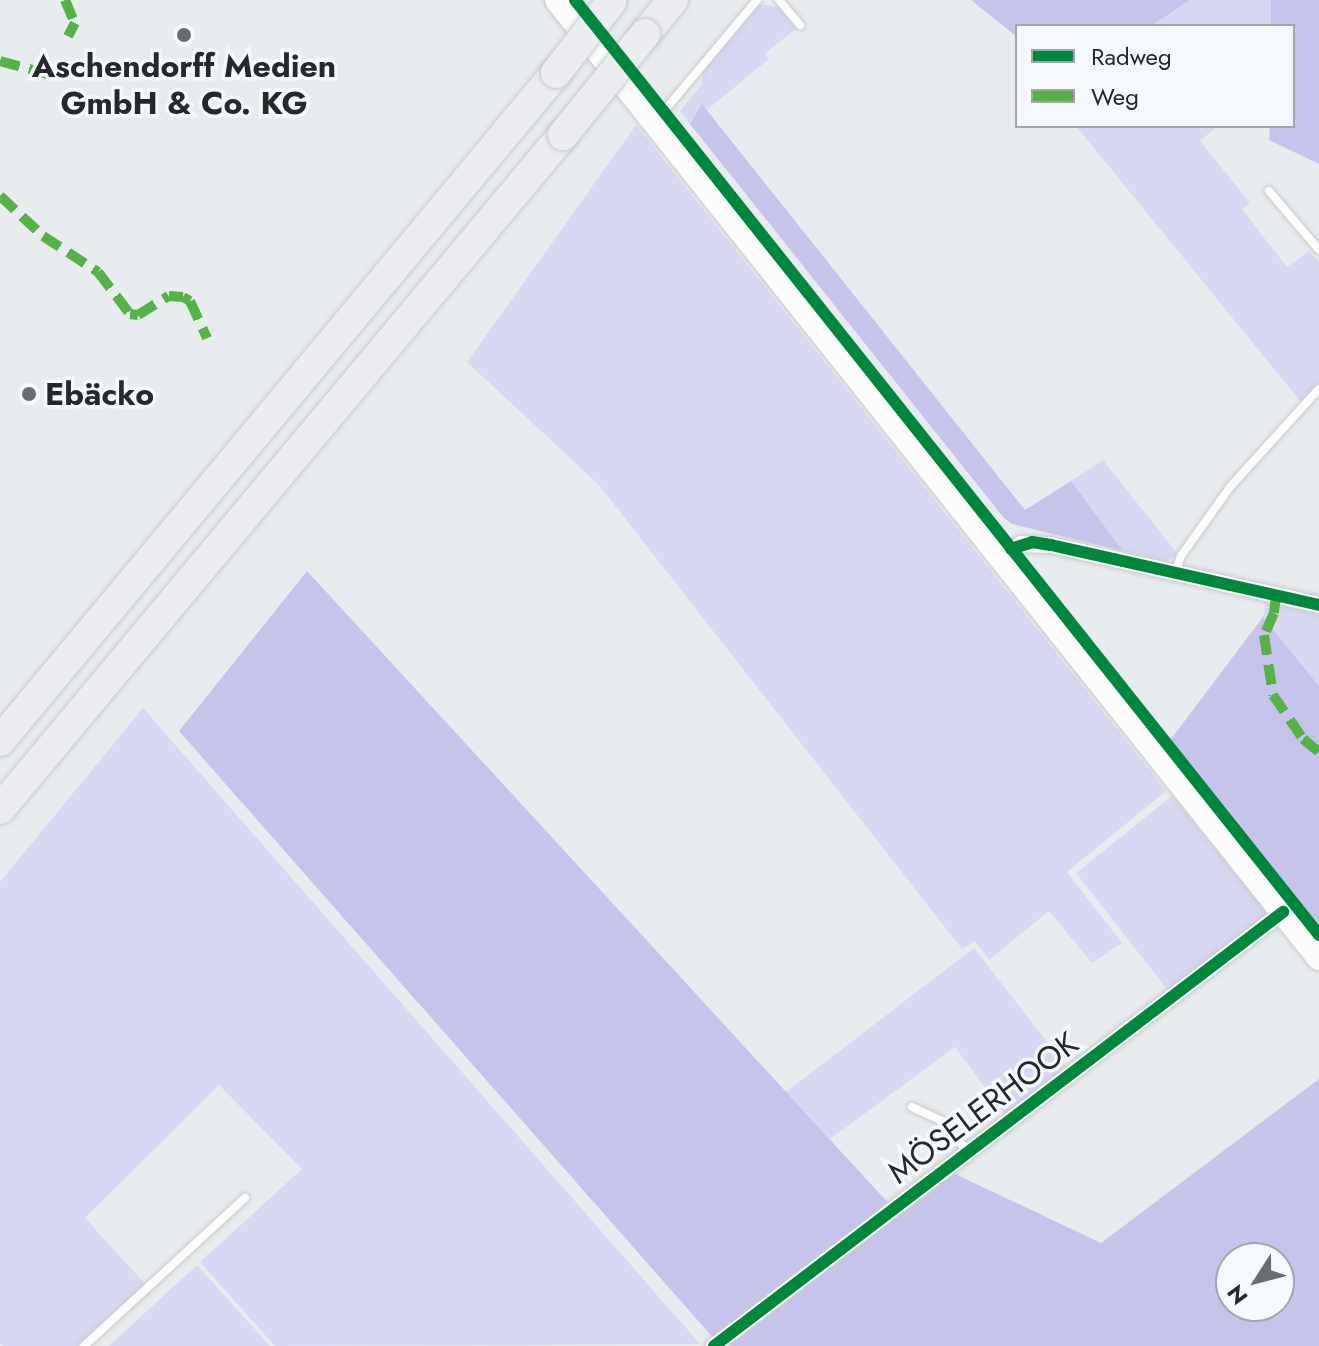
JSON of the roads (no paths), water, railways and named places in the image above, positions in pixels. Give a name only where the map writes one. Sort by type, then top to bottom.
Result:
[{"type":"highway","points":[[0,809],[673,0]]},
{"type":"highway","points":[[0,741],[556,73],[612,1]]},
{"type":"main road","points":[[557,0],[1319,958]]},
{"type":"street","points":[[1001,557],[1021,544],[1032,542],[1319,605]]},
{"type":"street","name":"MÖSELERHOOK","points":[[714,1346],[1283,912]]},
{"type":"lane","points":[[655,123],[757,0]]},
{"type":"lane","points":[[779,0],[800,25]]},
{"type":"lane","points":[[1269,191],[1319,250]]},
{"type":"lane","points":[[1175,572],[1181,556],[1230,487],[1319,389]]},
{"type":"lane","points":[[912,1107],[942,1121],[968,1152]]},
{"type":"lane","points":[[84,1346],[245,1198]]},
{"type":"place","name":"Aschendorff Medien GmbH & Co. KG","points":[[184,35]]},
{"type":"place","name":"Ebäcko","points":[[29,394]]}]
